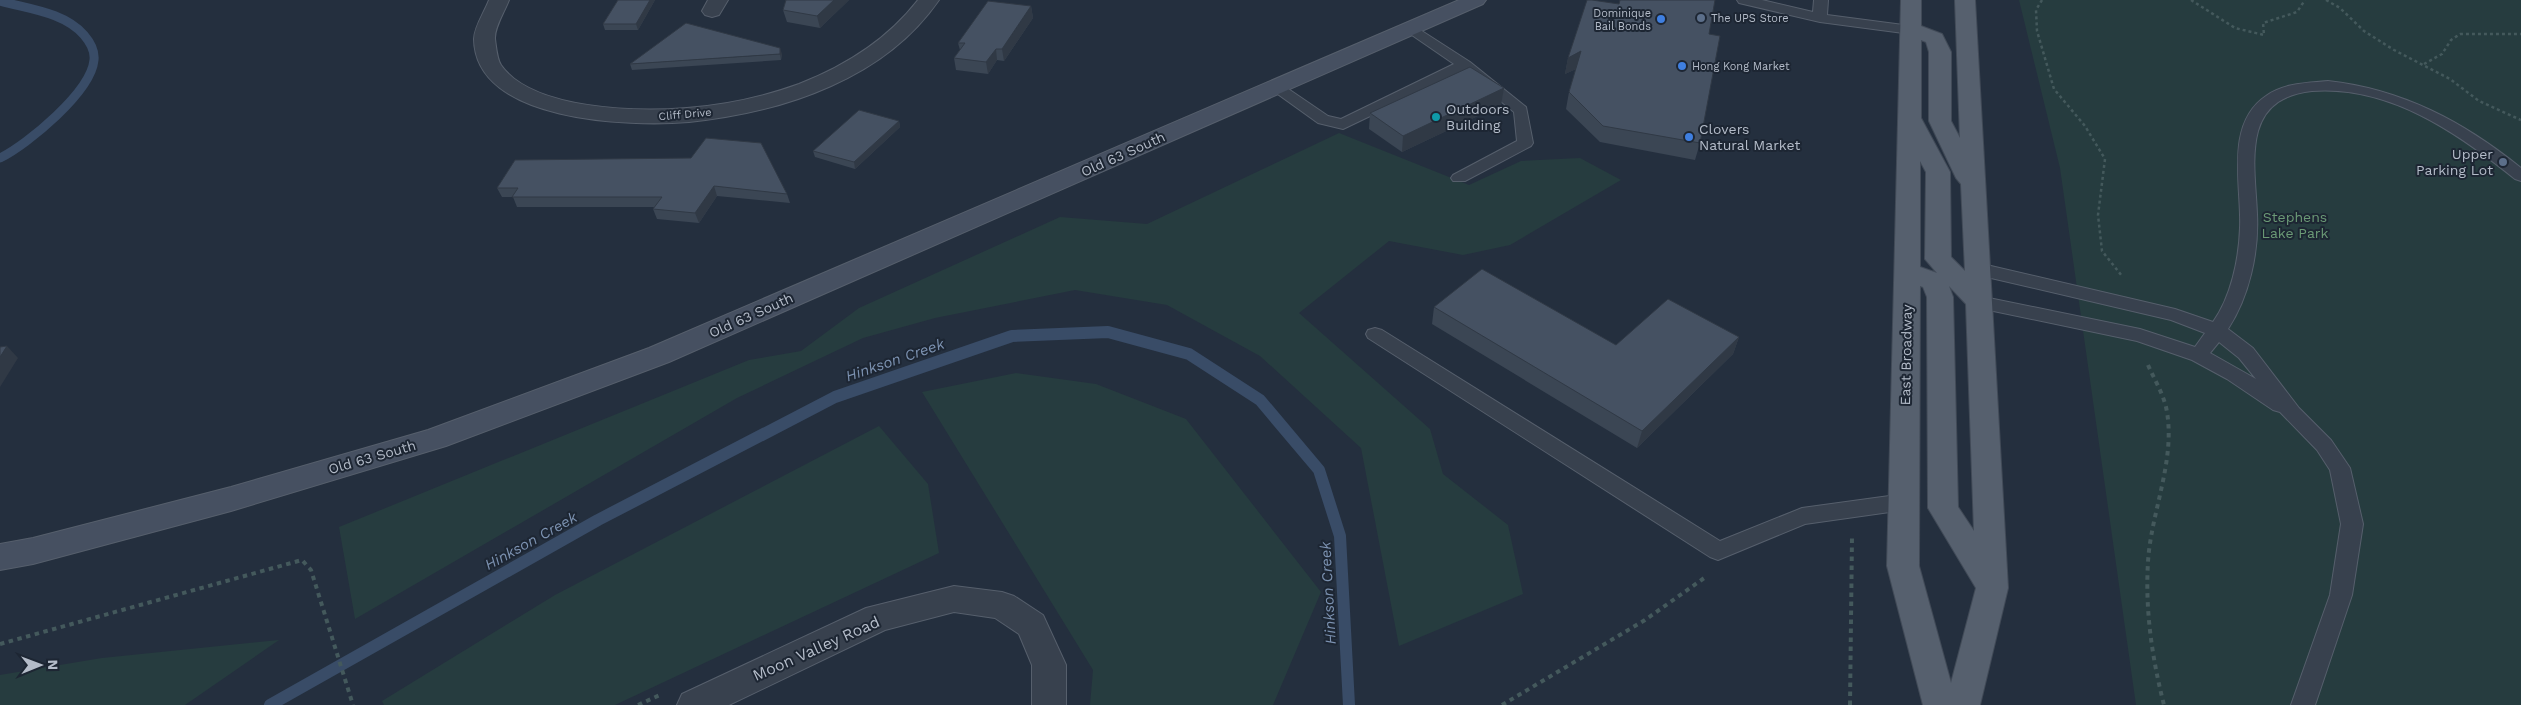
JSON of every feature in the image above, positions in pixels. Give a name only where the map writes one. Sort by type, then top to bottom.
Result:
[{"type":"main road","name":"Old 63 South","points":[[0,557],[33,551],[231,499],[436,438],[659,355],[1476,0]]},
{"type":"main road","name":"East Broadway","points":[[1911,0],[1903,566],[1940,705]]},
{"type":"main road","points":[[1963,705],[1992,588],[1978,269],[1972,188],[1965,0]]},
{"type":"main road","points":[[1911,30],[1935,38],[1940,52],[1940,121],[1972,188]]},
{"type":"main road","points":[[1910,118],[1938,172],[1938,259],[1979,302]]},
{"type":"main road","points":[[1908,271],[1934,282],[1940,297],[1943,508],[1992,588]]},
{"type":"street","name":"Cliff Drive","points":[[499,0],[487,29],[485,46],[488,63],[497,77],[528,97],[552,105],[598,114],[644,117],[687,115],[731,108],[780,97],[829,79],[854,67],[880,49],[904,30],[929,0]]},
{"type":"street","name":"Moon Valley Road","points":[[694,705],[878,618],[954,599],[1002,606],[1031,625],[1049,665],[1049,705]]},
{"type":"lane","points":[[1744,0],[1820,18],[1911,30]]},
{"type":"lane","points":[[1820,18],[1821,0]]},
{"type":"lane","points":[[1411,28],[1465,65],[1522,110],[1525,144],[1459,178]]},
{"type":"lane","points":[[1276,87],[1323,120],[1344,124],[1465,65]]},
{"type":"lane","points":[[2199,355],[2233,305],[2249,230],[2247,141],[2254,119],[2266,101],[2282,92],[2308,86],[2343,86],[2379,94],[2447,123],[2488,148],[2521,176]]},
{"type":"lane","points":[[1978,269],[2174,314],[2216,330],[2246,353],[2292,413],[2324,445],[2340,468],[2352,524],[2341,595],[2303,705]]},
{"type":"lane","points":[[1979,302],[2140,335],[2199,355],[2234,374],[2292,413]]},
{"type":"lane","points":[[1374,334],[1718,551],[1802,516],[1904,502]]},
{"type":"path","points":[[2191,0],[2225,22],[2254,35],[2264,35],[2263,23],[2297,12],[2305,0]]},
{"type":"path","points":[[2326,0],[2340,8],[2364,31],[2450,79],[2479,101],[2521,120]]},
{"type":"path","points":[[2424,65],[2442,54],[2451,40],[2460,34],[2521,34]]},
{"type":"path","points":[[1850,705],[1852,510]]},
{"type":"path","points":[[1502,705],[1645,620],[1710,574],[1718,551]]},
{"type":"path","points":[[0,644],[302,560],[311,570],[354,705]]},
{"type":"green space","name":"Stephens Lake Park","points":[[2019,0],[2521,0],[2521,705],[2136,705],[2060,168]]},
{"type":"green space","points":[[1339,133],[1469,185],[1521,161],[1580,158],[1621,180],[1510,245],[1463,255],[1389,241],[1299,313],[1430,429],[1443,474],[1508,525],[1523,594],[1399,646],[1361,448],[1260,356],[1167,305],[1075,290],[935,318],[863,338],[737,398],[355,619],[339,527],[749,360],[801,351],[859,308],[1060,217],[1147,224]]},
{"type":"green space","points":[[1016,373],[1096,384],[1186,419],[1321,592],[1273,705],[1090,705],[1093,670],[922,392]]},
{"type":"green space","points":[[879,426],[928,484],[939,553],[615,705],[384,705],[382,701],[555,595]]},
{"type":"green space","points":[[279,640],[185,705],[0,705],[0,675],[102,658]]},
{"type":"building","points":[[618,0],[650,0],[636,24],[603,24]]},
{"type":"building","points":[[786,0],[834,0],[817,16],[783,10]]},
{"type":"building","points":[[1587,0],[1619,4],[1620,0],[1715,0],[1709,34],[1720,36],[1700,143],[1603,126],[1569,92],[1581,51],[1568,58]]},
{"type":"building","points":[[988,1],[1031,6],[1002,49],[996,49],[986,62],[954,58],[965,43],[958,43]]},
{"type":"building","points":[[686,23],[780,48],[780,54],[630,64]]},
{"type":"building","points":[[1470,67],[1504,88],[1403,136],[1370,113]]},
{"type":"building","points":[[859,110],[899,121],[854,162],[813,151]]},
{"type":"building","points":[[706,138],[761,143],[787,194],[714,186],[695,213],[653,209],[662,197],[512,197],[518,188],[497,188],[515,160],[691,158]]},
{"type":"building","points":[[1482,269],[1616,345],[1668,299],[1739,337],[1642,431],[1434,307]]},
{"type":"building","points":[[7,346],[0,357],[0,347]]},
{"type":"waterway","name":"Hinkson Creek","points":[[0,1],[45,12],[66,21],[76,27],[86,38],[94,53],[90,73],[82,87],[70,101],[41,129],[0,158]]},
{"type":"waterway","name":"Hinkson Creek","points":[[270,705],[598,520],[835,397],[1012,336],[1108,332],[1189,354],[1260,400],[1319,470],[1340,536],[1349,705]]},
{"type":"place","name":"The UPS Store","points":[[1701,18]]},
{"type":"place","name":"Dominique Bail Bonds","points":[[1661,19]]},
{"type":"place","name":"Hong Kong Market","points":[[1682,66]]},
{"type":"place","name":"Outdoors Building","points":[[1436,117]]},
{"type":"place","name":"Clovers Natural Market","points":[[1689,137]]},
{"type":"place","name":"Upper Parking Lot","points":[[2503,162]]}]
